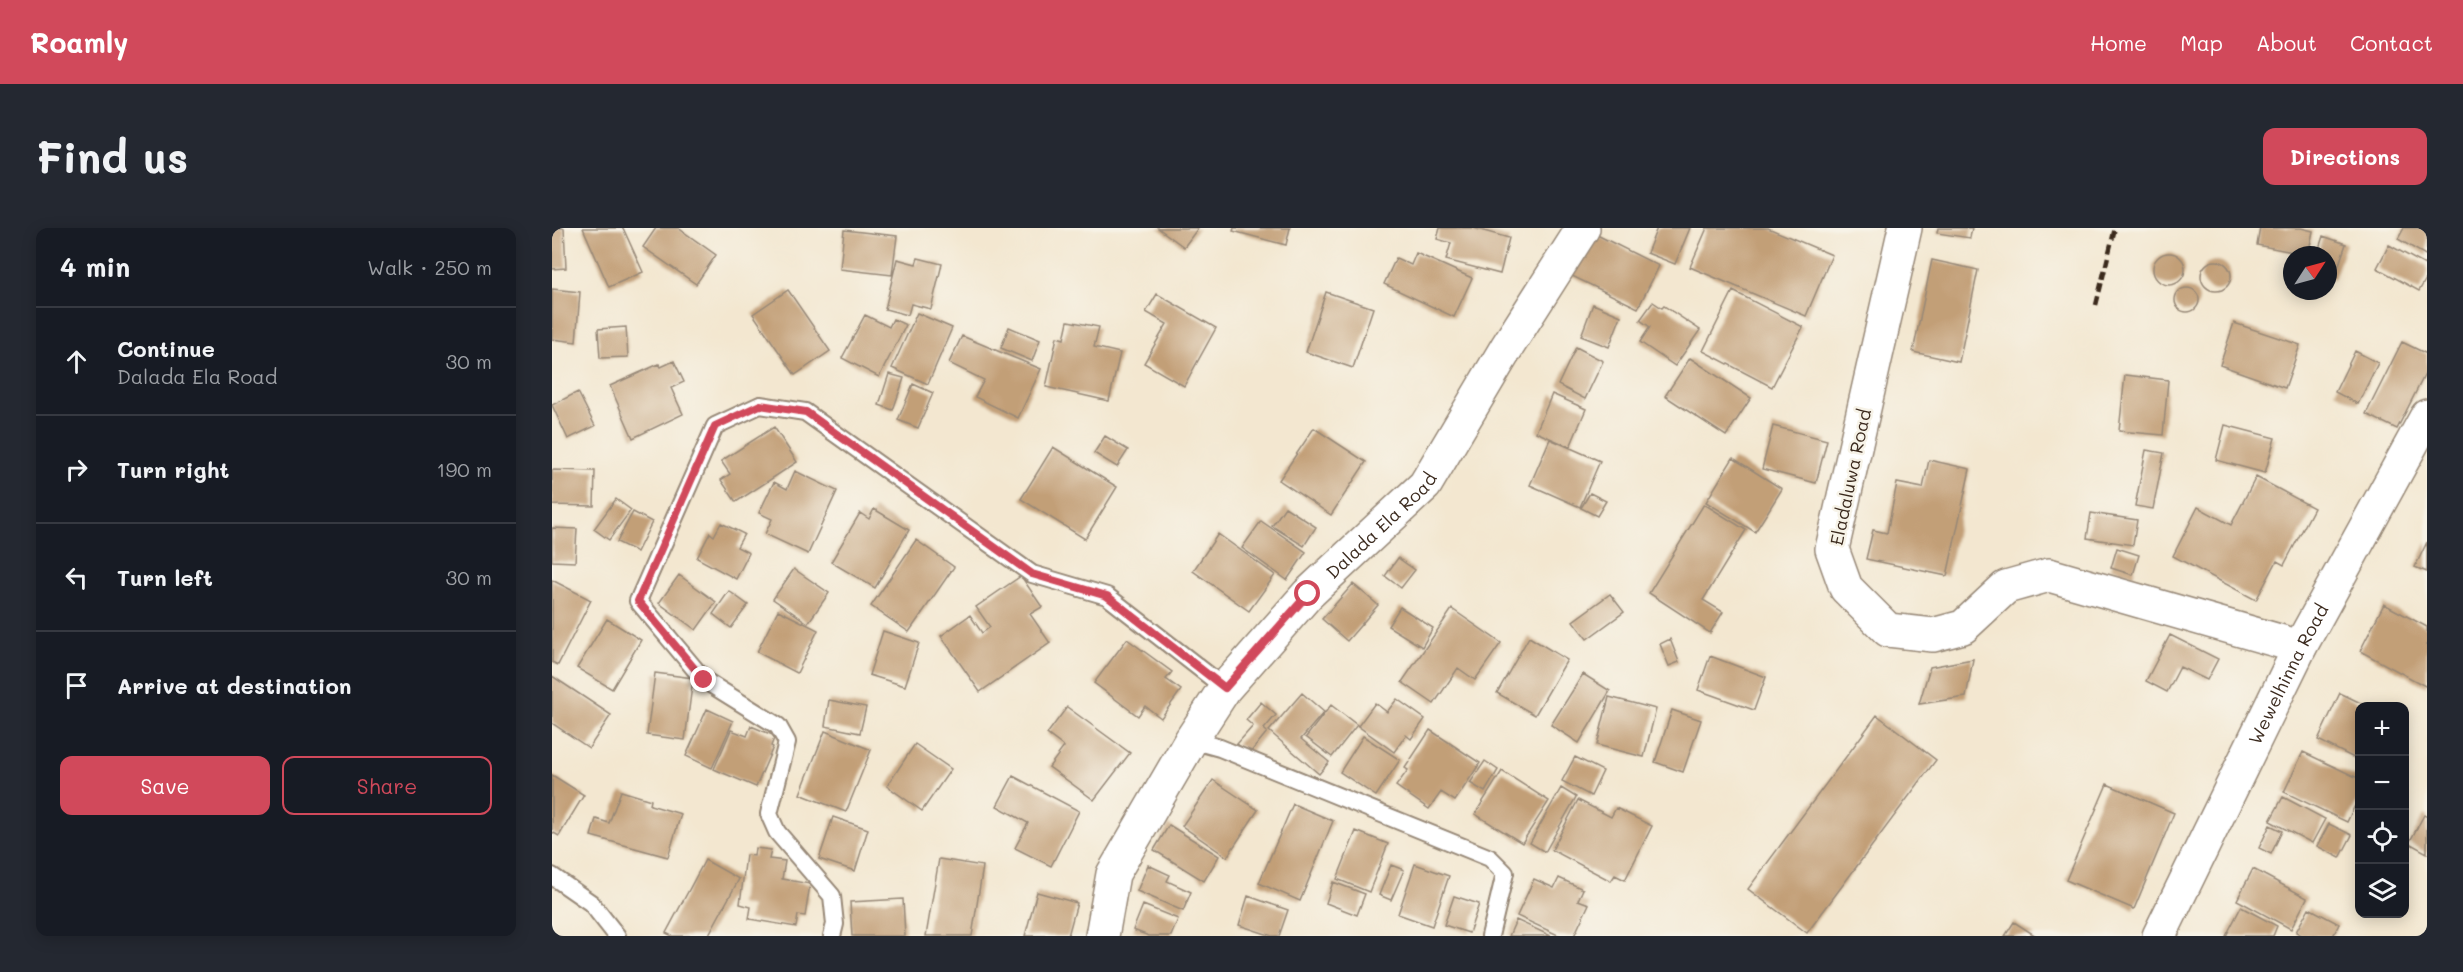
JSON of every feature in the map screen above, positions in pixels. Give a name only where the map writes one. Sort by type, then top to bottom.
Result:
[{"type":"street","name":"Dalada Ela Road","points":[[1102,936],[1113,874],[1191,740],[1225,688],[1308,594],[1425,485],[1583,228]]},
{"type":"street","name":"Eladaluwa Road","points":[[1905,228],[1832,549],[1846,588],[1888,630],[1933,635],[1963,627],[2006,587],[2049,574],[2300,647]]},
{"type":"street","name":"Wewelhinna Road","points":[[2158,936],[2300,647],[2427,416]]},
{"type":"lane","points":[[832,936],[835,924],[832,896],[777,832],[769,814],[787,742],[778,726],[704,680],[638,601],[715,426],[760,405],[806,412],[1032,574],[1107,596],[1225,688]]},
{"type":"lane","points":[[1191,740],[1220,748],[1490,858],[1505,873],[1490,936]]},
{"type":"lane","points":[[552,876],[591,903],[617,936]]},
{"type":"building","points":[[552,228],[564,228],[566,268],[552,269]]},
{"type":"building","points":[[583,228],[623,228],[643,272],[609,287]]},
{"type":"building","points":[[656,228],[678,228],[716,255],[696,284],[643,247]]},
{"type":"building","points":[[1158,228],[1198,228],[1184,247]]},
{"type":"building","points":[[1234,228],[1290,228],[1286,245],[1233,231]]},
{"type":"building","points":[[1440,228],[1473,228],[1509,238],[1500,274],[1446,260],[1451,243],[1437,239]]},
{"type":"building","points":[[1657,228],[1690,228],[1675,264],[1647,253]]},
{"type":"building","points":[[1707,228],[1768,228],[1832,255],[1806,316],[1690,267]]},
{"type":"building","points":[[1938,228],[1972,228],[1970,238],[1937,233]]},
{"type":"building","points":[[2260,228],[2301,228],[2313,231],[2310,246],[2283,246],[2283,250],[2257,245]]},
{"type":"building","points":[[2404,228],[2427,228],[2427,256],[2398,239]]},
{"type":"building","points":[[844,230],[897,236],[892,275],[840,269]]},
{"type":"building","points":[[1591,232],[1659,266],[1638,308],[1570,275]]},
{"type":"building","points":[[2323,236],[2346,244],[2337,270],[2337,246],[2320,246]]},
{"type":"building","points":[[2389,245],[2427,266],[2427,277],[2419,291],[2377,268]]},
{"type":"building","points":[[1416,253],[1472,278],[1454,317],[1384,284],[1396,258],[1411,265]]},
{"type":"building","points":[[2169,253],[2180,258],[2185,269],[2180,280],[2169,285],[2158,280],[2153,269],[2158,258]]},
{"type":"building","points":[[918,258],[942,264],[931,309],[911,304],[908,315],[885,309],[897,259],[916,264]]},
{"type":"building","points":[[1932,260],[1978,270],[1959,362],[1913,352]]},
{"type":"building","points":[[2216,261],[2227,265],[2231,276],[2227,287],[2216,291],[2205,287],[2201,276],[2205,265]]},
{"type":"building","points":[[2187,288],[2192,289],[2198,295],[2198,305],[2192,311],[2187,312],[2182,311],[2176,305],[2175,300],[2176,295],[2182,289]]},
{"type":"building","points":[[552,289],[580,292],[576,342],[552,339]]},
{"type":"building","points":[[788,290],[830,351],[795,375],[753,314]]},
{"type":"building","points":[[1733,291],[1803,327],[1772,387],[1703,351]]},
{"type":"building","points":[[1326,292],[1373,308],[1353,368],[1306,352]]},
{"type":"building","points":[[1157,294],[1216,328],[1184,386],[1144,363],[1167,324],[1146,312]]},
{"type":"building","points":[[1653,302],[1662,308],[1664,306],[1700,330],[1675,366],[1640,342],[1650,327],[1640,320]]},
{"type":"building","points":[[1593,304],[1621,316],[1609,347],[1581,336]]},
{"type":"building","points":[[917,313],[952,328],[928,384],[892,368]]},
{"type":"building","points":[[865,315],[889,327],[893,319],[906,325],[879,377],[842,358]]},
{"type":"building","points":[[1068,321],[1099,327],[1094,347],[1120,353],[1109,401],[1046,387],[1057,337],[1064,339]]},
{"type":"building","points":[[2234,323],[2300,345],[2285,388],[2220,365]]},
{"type":"building","points":[[626,327],[628,357],[600,358],[598,329]]},
{"type":"building","points":[[1009,327],[1040,340],[1032,361],[1001,348]]},
{"type":"building","points":[[962,336],[1041,369],[1018,418],[975,397],[984,380],[949,363]]},
{"type":"building","points":[[2402,342],[2427,354],[2427,370],[2397,429],[2366,414]]},
{"type":"building","points":[[1576,347],[1603,361],[1585,399],[1558,385]]},
{"type":"building","points":[[2355,351],[2378,363],[2358,404],[2335,392]]},
{"type":"building","points":[[1690,358],[1751,398],[1726,436],[1665,396]]},
{"type":"building","points":[[674,361],[684,382],[671,388],[683,414],[633,438],[610,386],[659,364],[661,367]]},
{"type":"building","points":[[889,374],[904,378],[893,410],[879,405]]},
{"type":"building","points":[[2125,375],[2168,380],[2163,435],[2119,431]]},
{"type":"building","points":[[913,384],[933,393],[918,428],[898,420]]},
{"type":"building","points":[[578,392],[595,426],[568,439],[552,405]]},
{"type":"building","points":[[1552,394],[1586,409],[1570,447],[1536,432]]},
{"type":"building","points":[[2225,425],[2275,438],[2265,473],[2216,460]]},
{"type":"building","points":[[1773,426],[1827,440],[1816,483],[1762,469]]},
{"type":"building","points":[[774,427],[797,462],[736,502],[721,480],[730,474],[721,461]]},
{"type":"building","points":[[1314,428],[1366,462],[1331,515],[1279,480]]},
{"type":"building","points":[[1105,436],[1128,450],[1117,467],[1094,453]]},
{"type":"building","points":[[1550,439],[1600,461],[1580,507],[1530,485]]},
{"type":"building","points":[[1053,447],[1117,487],[1085,539],[1021,499]]},
{"type":"building","points":[[2146,450],[2164,453],[2153,509],[2135,506]]},
{"type":"building","points":[[1733,458],[1782,489],[1755,532],[1706,502]]},
{"type":"building","points":[[1929,460],[1970,469],[1947,576],[1866,559],[1873,530],[1887,533],[1897,483],[1923,488]]},
{"type":"building","points":[[552,470],[595,471],[594,506],[552,505]]},
{"type":"building","points":[[795,471],[837,491],[808,554],[765,534],[772,519],[759,513],[774,482],[787,489]]},
{"type":"building","points":[[2256,477],[2314,508],[2284,565],[2277,561],[2256,600],[2173,556],[2198,507],[2231,525]]},
{"type":"building","points":[[1590,493],[1606,501],[1597,516],[1581,508]]},
{"type":"building","points":[[616,499],[631,510],[609,540],[594,529]]},
{"type":"building","points":[[1704,504],[1746,530],[1703,600],[1723,612],[1710,633],[1649,593]]},
{"type":"building","points":[[1285,507],[1316,527],[1304,546],[1272,526]]},
{"type":"building","points":[[874,509],[909,530],[875,588],[831,562],[860,513],[869,519]]},
{"type":"building","points":[[633,512],[652,522],[637,552],[617,542]]},
{"type":"building","points":[[2091,513],[2137,520],[2133,545],[2087,538]]},
{"type":"building","points":[[1261,521],[1306,552],[1287,580],[1242,548]]},
{"type":"building","points":[[721,523],[744,534],[737,547],[749,553],[736,579],[697,558],[710,533],[714,536]]},
{"type":"building","points":[[552,528],[577,529],[575,562],[552,561]]},
{"type":"building","points":[[1218,534],[1275,575],[1249,611],[1193,571]]},
{"type":"building","points":[[916,540],[954,567],[909,632],[871,606]]},
{"type":"building","points":[[2427,542],[2427,572],[2415,567]]},
{"type":"building","points":[[2117,548],[2139,555],[2133,575],[2111,568]]},
{"type":"building","points":[[1398,558],[1415,570],[1401,588],[1385,576]]},
{"type":"building","points":[[794,569],[829,593],[808,623],[773,599]]},
{"type":"building","points":[[679,575],[716,602],[696,630],[659,603]]},
{"type":"building","points":[[1021,576],[1042,607],[1030,614],[1050,643],[980,692],[941,636],[970,615],[982,633],[990,627],[976,607]]},
{"type":"building","points":[[552,580],[591,600],[558,665],[552,662]]},
{"type":"building","points":[[1353,584],[1378,605],[1347,641],[1322,619]]},
{"type":"building","points":[[729,591],[748,605],[731,628],[713,614]]},
{"type":"building","points":[[1610,594],[1624,612],[1587,639],[1573,621]]},
{"type":"building","points":[[2384,604],[2427,627],[2427,687],[2360,651]]},
{"type":"building","points":[[1400,607],[1433,628],[1422,647],[1388,626]]},
{"type":"building","points":[[1452,609],[1501,643],[1475,680],[1458,668],[1434,704],[1402,682]]},
{"type":"building","points":[[778,610],[818,630],[797,673],[757,652]]},
{"type":"building","points":[[607,619],[641,640],[612,689],[577,668]]},
{"type":"building","points":[[883,631],[919,643],[905,686],[869,675]]},
{"type":"building","points":[[2170,635],[2218,659],[2207,680],[2180,667],[2167,692],[2146,681]]},
{"type":"building","points":[[1529,637],[1567,660],[1535,715],[1497,693]]},
{"type":"building","points":[[1127,639],[1172,672],[1166,679],[1181,690],[1161,718],[1145,706],[1138,716],[1094,683]]},
{"type":"building","points":[[1670,639],[1679,662],[1669,666],[1660,644]]},
{"type":"building","points":[[1710,656],[1766,677],[1754,710],[1698,690]]},
{"type":"building","points":[[1973,659],[1966,697],[1919,704],[1930,667]]},
{"type":"building","points":[[655,673],[693,678],[685,740],[647,735]]},
{"type":"building","points":[[1583,674],[1610,691],[1579,743],[1551,725]]},
{"type":"building","points":[[552,676],[611,715],[589,748],[552,723]]},
{"type":"building","points":[[1302,693],[1324,712],[1301,739],[1329,762],[1319,774],[1269,731]]},
{"type":"building","points":[[2340,693],[2359,702],[2355,702],[2355,758],[2318,740]]},
{"type":"building","points":[[1609,697],[1656,709],[1644,757],[1597,745]]},
{"type":"building","points":[[1397,699],[1425,719],[1411,739],[1406,735],[1394,752],[1358,726],[1375,703],[1387,712]]},
{"type":"building","points":[[829,700],[866,707],[860,733],[825,726]]},
{"type":"building","points":[[1261,702],[1276,715],[1264,729],[1267,732],[1250,753],[1237,744],[1253,726],[1246,720]]},
{"type":"building","points":[[1331,705],[1357,725],[1332,757],[1306,737]]},
{"type":"building","points":[[1067,707],[1130,753],[1094,800],[1049,767],[1064,747],[1047,734]]},
{"type":"building","points":[[707,709],[733,721],[712,768],[686,756]]},
{"type":"building","points":[[1672,710],[1701,720],[1683,772],[1655,762]]},
{"type":"building","points":[[1877,715],[1936,760],[1807,933],[1748,889]]},
{"type":"building","points":[[751,726],[775,736],[771,746],[773,747],[756,787],[714,769],[731,730],[747,736]]},
{"type":"building","points":[[1430,730],[1480,763],[1455,801],[1441,792],[1429,809],[1396,786],[1408,770],[1405,768]]},
{"type":"building","points":[[825,731],[871,750],[846,812],[800,794]]},
{"type":"building","points":[[1363,736],[1400,760],[1376,796],[1340,772]]},
{"type":"building","points":[[915,744],[951,769],[922,811],[887,786]]},
{"type":"building","points":[[2303,752],[2355,777],[2355,805],[2347,822],[2284,792]]},
{"type":"building","points":[[1575,757],[1603,771],[1591,796],[1562,781]]},
{"type":"building","points":[[1485,761],[1498,770],[1485,792],[1470,783]]},
{"type":"building","points":[[1502,771],[1549,801],[1522,843],[1475,814]]},
{"type":"building","points":[[552,775],[584,795],[559,836],[552,832]]},
{"type":"building","points":[[1013,776],[1079,811],[1051,866],[1015,848],[1028,823],[997,806]]},
{"type":"building","points":[[1213,780],[1258,810],[1227,857],[1182,826]]},
{"type":"building","points":[[2107,784],[2174,813],[2134,909],[2066,880]]},
{"type":"building","points":[[1561,788],[1576,797],[1545,852],[1530,843]]},
{"type":"building","points":[[621,791],[651,800],[650,805],[681,814],[668,857],[591,836],[596,819],[609,823]]},
{"type":"building","points":[[2283,797],[2325,819],[2312,843],[2270,821]]},
{"type":"building","points":[[1578,800],[1611,817],[1616,808],[1652,826],[1625,880],[1615,875],[1611,881],[1552,850]]},
{"type":"building","points":[[1293,804],[1333,821],[1300,901],[1259,883]]},
{"type":"building","points":[[2424,815],[2427,817],[2427,853],[2409,843]]},
{"type":"building","points":[[833,817],[868,829],[855,871],[819,859]]},
{"type":"building","points":[[2329,824],[2352,835],[2340,858],[2317,846]]},
{"type":"building","points":[[1169,825],[1219,856],[1204,881],[1154,850]]},
{"type":"building","points":[[2270,825],[2282,831],[2271,854],[2259,848]]},
{"type":"building","points":[[1356,831],[1388,844],[1369,892],[1337,879]]},
{"type":"building","points":[[755,848],[771,850],[769,859],[785,861],[782,879],[810,884],[805,916],[798,915],[796,927],[749,919],[751,907],[740,904],[746,855],[754,856]]},
{"type":"building","points":[[939,859],[983,866],[972,936],[926,936]]},
{"type":"building","points":[[705,860],[739,879],[708,936],[672,936],[666,933]]},
{"type":"building","points":[[1415,864],[1449,876],[1432,926],[1398,914]]},
{"type":"building","points":[[1148,865],[1170,875],[1167,881],[1191,892],[1183,911],[1137,891]]},
{"type":"building","points":[[1391,865],[1404,870],[1391,900],[1379,895]]},
{"type":"building","points":[[2253,869],[2307,898],[2291,929],[2237,900]]},
{"type":"building","points":[[1559,878],[1583,889],[1578,900],[1589,904],[1574,936],[1560,936],[1517,916],[1534,879],[1554,888]]},
{"type":"building","points":[[1333,882],[1365,894],[1357,915],[1326,903]]},
{"type":"building","points":[[1037,892],[1077,903],[1068,936],[1025,936]]},
{"type":"building","points":[[1248,896],[1288,910],[1279,936],[1272,936],[1239,925]]},
{"type":"building","points":[[1454,896],[1479,904],[1469,933],[1444,925]]},
{"type":"building","points":[[903,899],[905,936],[852,936],[850,902]]},
{"type":"building","points":[[1143,905],[1178,919],[1171,936],[1149,936],[1133,930]]},
{"type":"building","points":[[2241,907],[2277,926],[2273,936],[2226,936]]},
{"type":"building","points":[[2309,908],[2339,924],[2333,936],[2303,936],[2296,932]]},
{"type":"building","points":[[1516,920],[1551,936],[1509,936]]},
{"type":"building","points":[[2014,922],[2036,936],[2005,936]]},
{"type":"railway","points":[[2096,305],[2115,228]]},
{"type":"route","points":[[704,680],[638,601],[715,426],[760,405],[806,412],[1032,574],[1107,596],[1225,688],[1308,594]]}]
